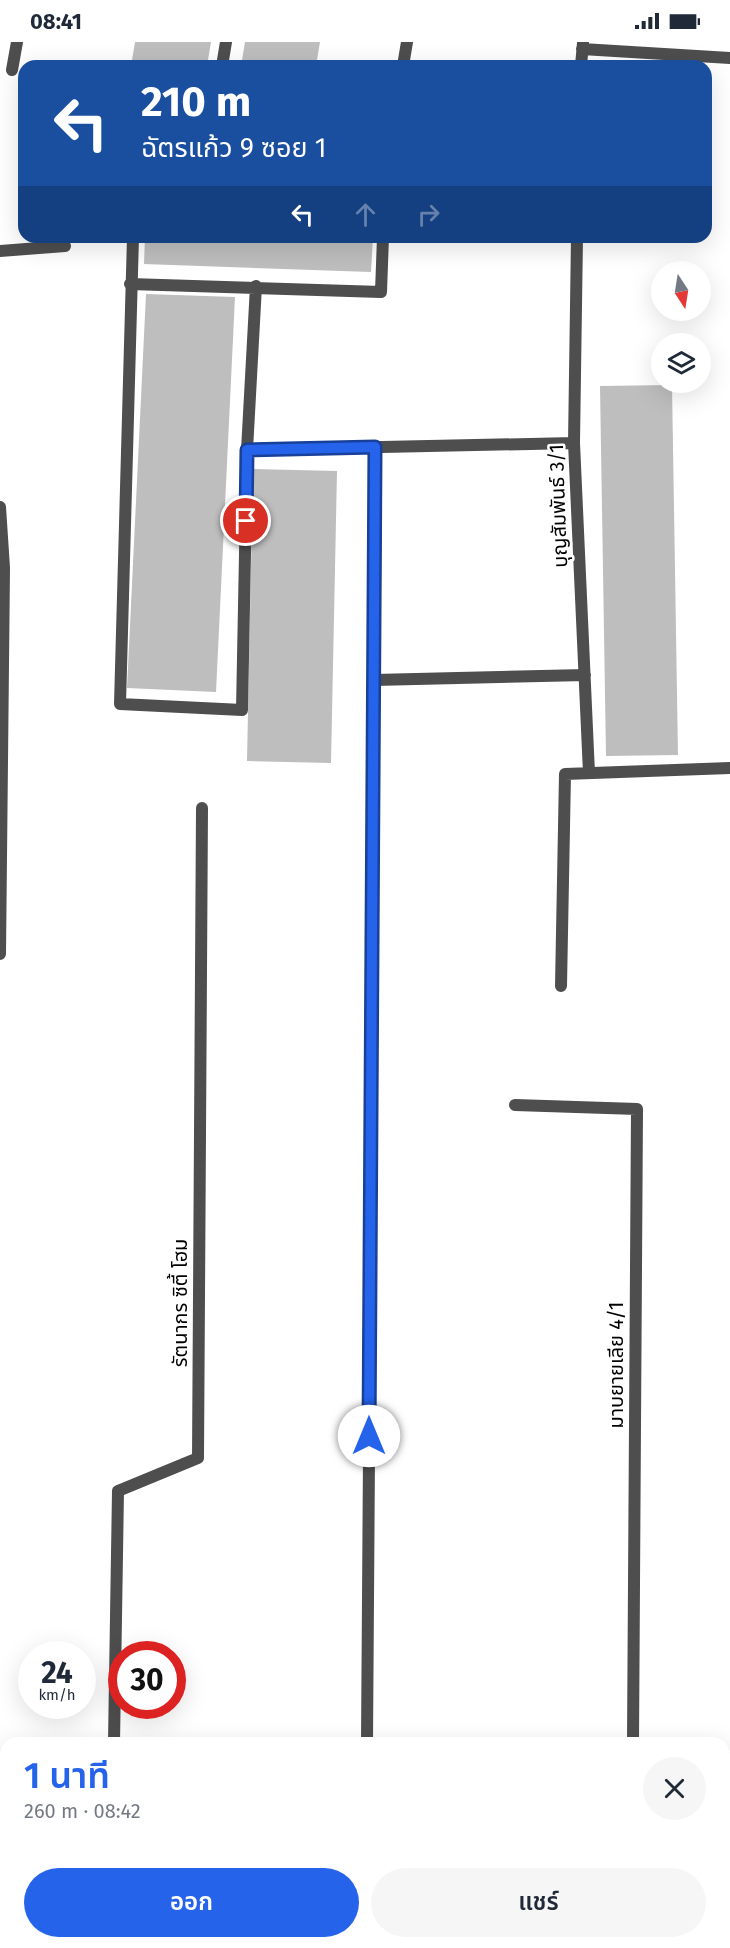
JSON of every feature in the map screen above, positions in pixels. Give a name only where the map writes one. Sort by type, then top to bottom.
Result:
[{"type":"street","points":[[12,70],[17,42]]},
{"type":"street","points":[[223,60],[226,42]]},
{"type":"street","points":[[404,60],[407,42]]},
{"type":"street","points":[[582,45],[730,58]]},
{"type":"street","points":[[133,243],[120,704],[242,710],[247,450],[256,286]]},
{"type":"street","points":[[130,284],[256,286],[381,292],[383,243]]},
{"type":"street","name":"บุญสัมพันธ์ 3/1","points":[[577,243],[574,443],[589,773]]},
{"type":"street","points":[[0,250],[65,246]]},
{"type":"street","points":[[247,450],[574,443]]},
{"type":"street","points":[[367,1737],[375,447]]},
{"type":"street","points":[[0,507],[4,568],[0,954]]},
{"type":"street","points":[[374,680],[585,675]]},
{"type":"street","points":[[561,986],[565,774],[730,768]]},
{"type":"street","name":"รัตนากร ซิตี้ โฮม","points":[[114,1737],[118,1491],[198,1458],[202,808]]},
{"type":"street","name":"มาบยายเลีย 4/1","points":[[515,1105],[637,1109],[633,1737]]},
{"type":"building","points":[[135,42],[211,42],[208,60],[132,60]]},
{"type":"building","points":[[245,42],[320,42],[317,60],[242,60]]},
{"type":"building","points":[[145,243],[373,243],[371,272],[144,264]]},
{"type":"building","points":[[146,294],[235,297],[216,692],[127,688]]},
{"type":"building","points":[[651,385],[651,393],[672,393],[678,755],[606,756],[600,386]]},
{"type":"building","points":[[253,469],[337,471],[331,763],[247,761]]},
{"type":"route","points":[[246,521],[247,450],[375,447],[369,1436]]}]
